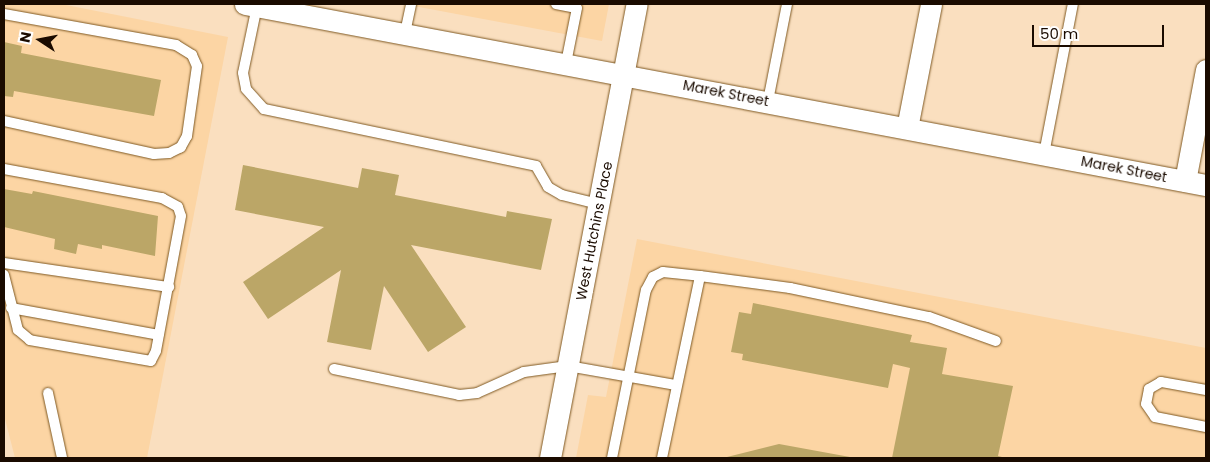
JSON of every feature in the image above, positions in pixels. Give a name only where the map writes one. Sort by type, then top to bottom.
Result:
[{"type":"street","name":"West Hutchins Place","points":[[550,458],[637,4]]},
{"type":"street","points":[[907,128],[931,4]]},
{"type":"street","name":"Marek Street","points":[[251,5],[1206,185]]},
{"type":"street","points":[[1185,181],[1206,70]]},
{"type":"lane","points":[[405,33],[411,4]]},
{"type":"lane","points":[[556,4],[577,8],[566,63]]},
{"type":"lane","points":[[768,101],[787,4]]},
{"type":"lane","points":[[1044,154],[1073,4]]},
{"type":"lane","points":[[251,5],[243,73],[246,89],[264,109],[536,166],[548,187],[562,195],[599,204]]},
{"type":"lane","points":[[4,14],[176,45],[192,55],[197,66],[187,136],[181,147],[169,153],[154,154],[4,122]]},
{"type":"lane","points":[[4,169],[170,202],[181,216],[169,287],[159,335],[151,361],[142,362],[30,340],[18,330],[4,274]]},
{"type":"lane","points":[[4,263],[169,287]]},
{"type":"lane","points":[[612,458],[646,290],[654,277],[675,272],[790,288],[929,317],[996,340]]},
{"type":"lane","points":[[662,458],[700,276]]},
{"type":"lane","points":[[11,308],[159,335]]},
{"type":"lane","points":[[334,369],[459,395],[477,393],[524,372],[568,366],[676,385]]},
{"type":"lane","points":[[1206,390],[1161,382],[1149,389],[1146,404],[1155,417],[1206,427]]},
{"type":"lane","points":[[48,393],[62,458]]},
{"type":"shaded area","points":[[4,4],[61,4],[228,37],[147,458],[15,458],[4,415]]},
{"type":"shaded area","points":[[403,4],[609,4],[602,41]]},
{"type":"shaded area","points":[[637,239],[1206,348],[1206,458],[576,458],[588,395],[606,397]]},
{"type":"building","points":[[4,42],[22,46],[21,53],[161,80],[154,116],[14,91],[13,97],[4,96]]},
{"type":"building","points":[[243,165],[358,188],[362,168],[399,175],[395,195],[506,217],[507,211],[552,219],[541,270],[411,245],[466,327],[428,352],[384,286],[371,350],[327,342],[341,270],[268,319],[243,282],[324,227],[235,210]]},
{"type":"building","points":[[4,189],[32,194],[33,191],[158,216],[155,256],[102,245],[102,249],[78,244],[76,254],[54,249],[55,239],[4,227]]},
{"type":"building","points":[[753,303],[912,335],[910,342],[947,348],[942,374],[1013,386],[998,456],[1006,458],[892,458],[910,368],[893,364],[888,388],[742,360],[743,354],[731,352],[739,312],[751,314]]},
{"type":"building","points":[[779,444],[850,457],[850,458],[723,458]]}]
